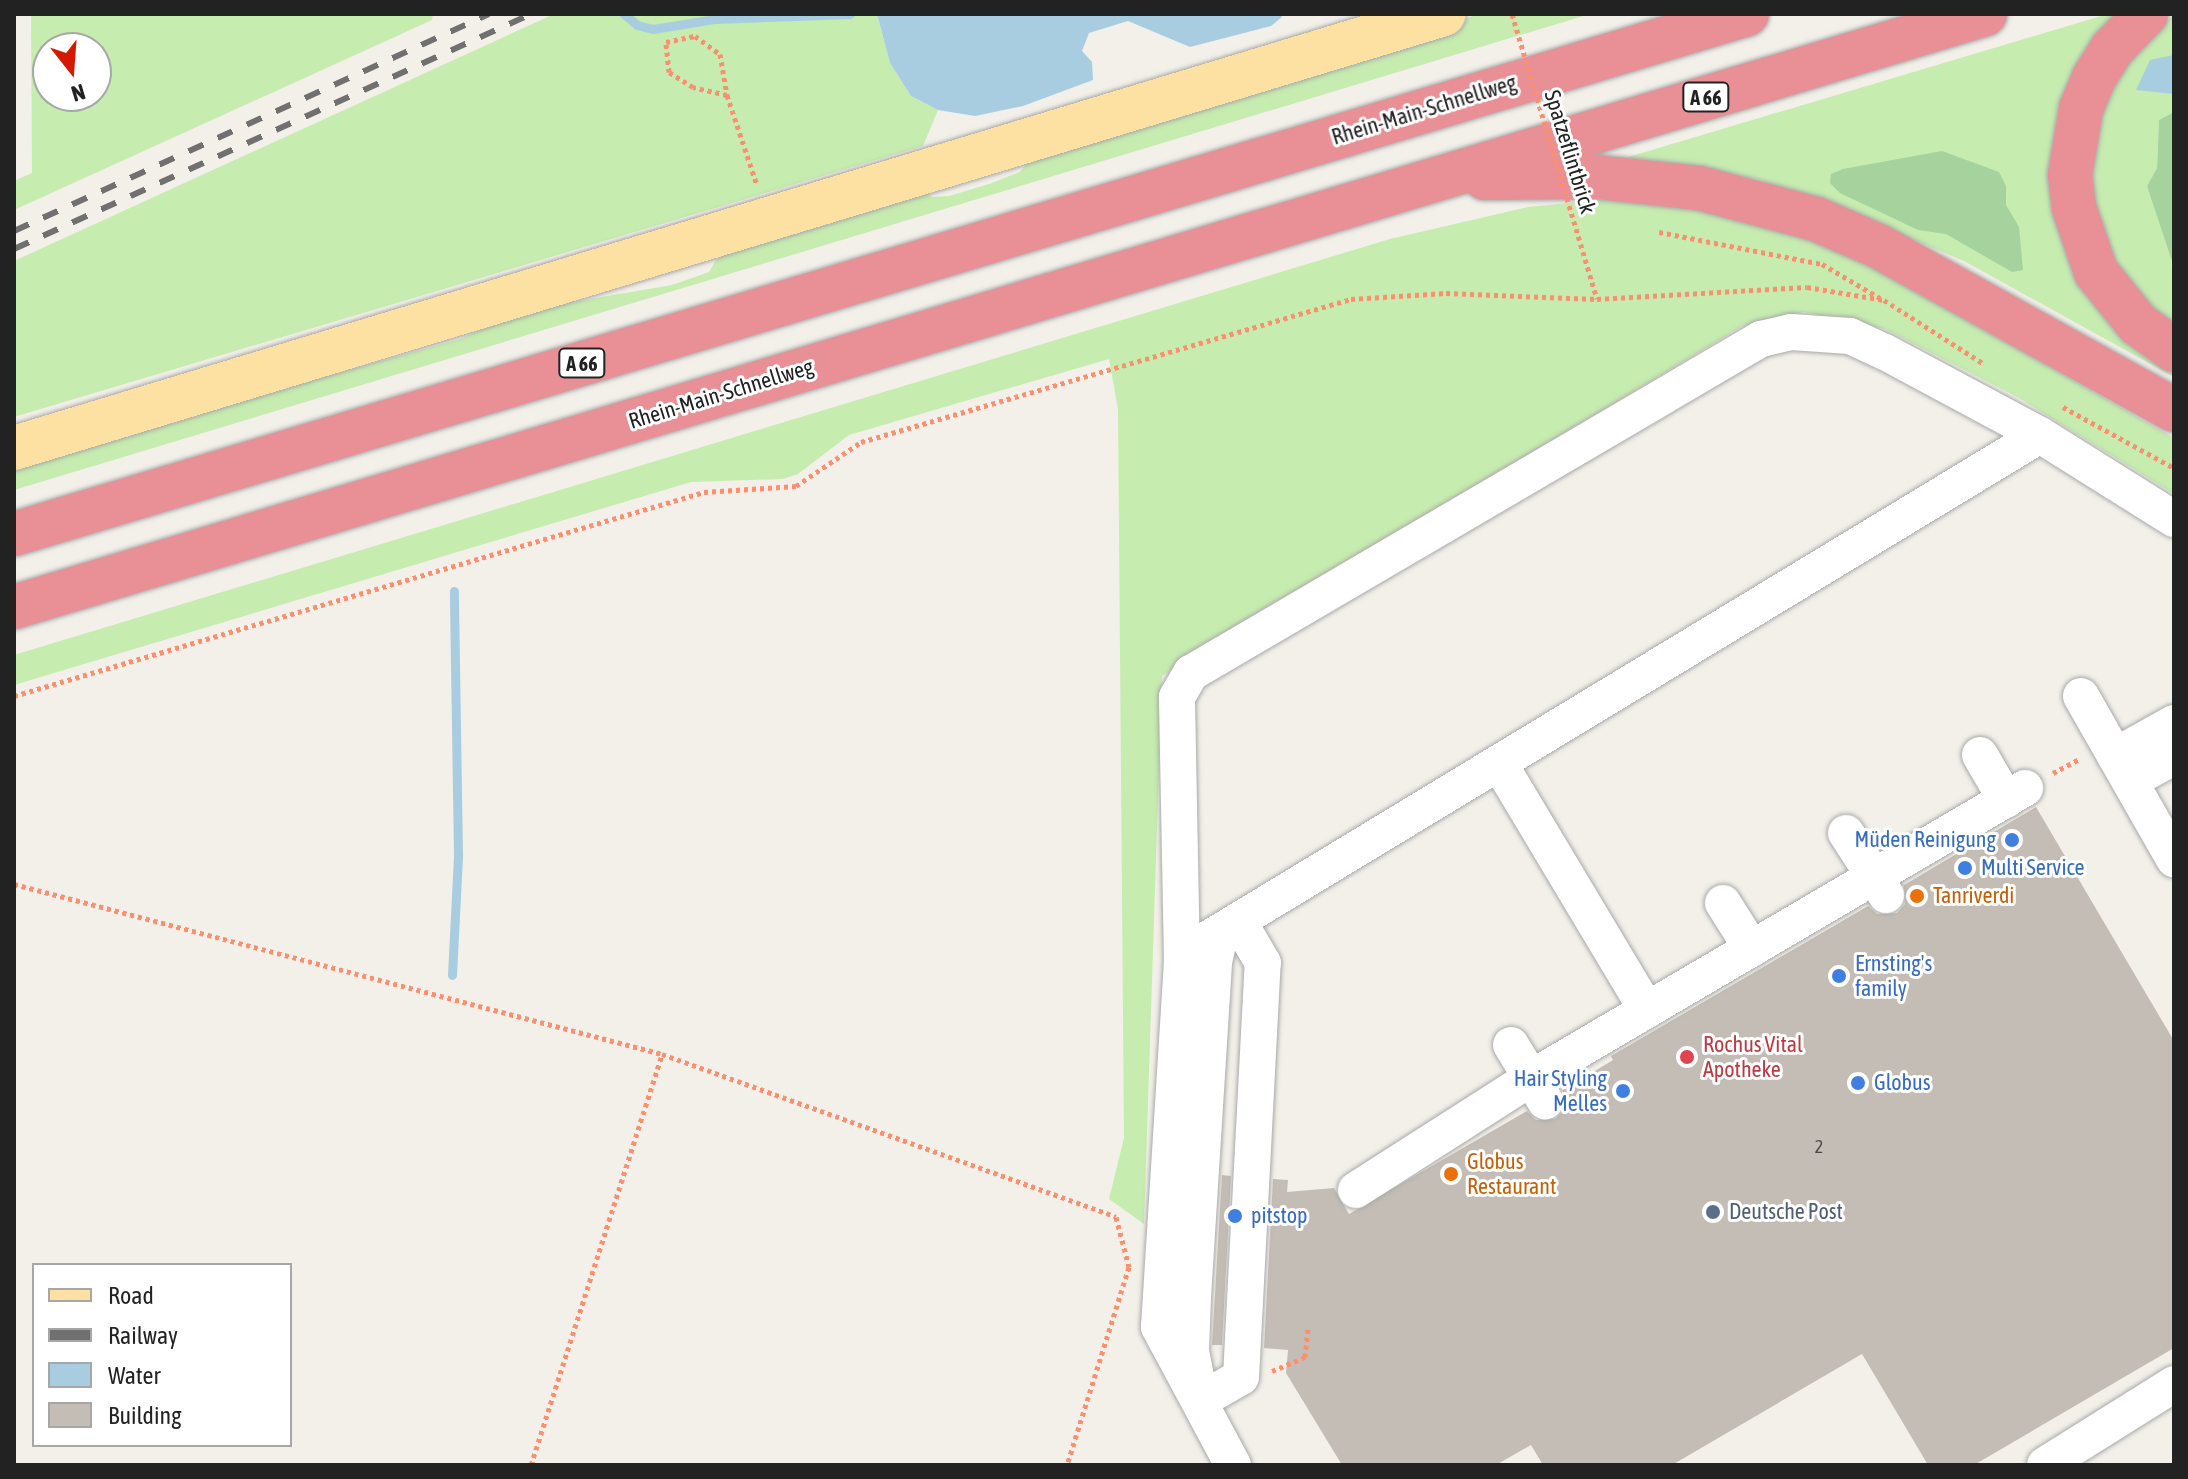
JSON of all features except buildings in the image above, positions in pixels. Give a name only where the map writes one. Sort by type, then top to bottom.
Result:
[{"type":"highway","name":"A 66","points":[[1715,21],[1747,14]]},
{"type":"highway","name":"A 66","points":[[1427,180],[1985,14]]},
{"type":"highway","points":[[2146,14],[2112,49],[2094,78],[2081,109],[2070,175],[2076,219],[2096,272],[2138,324],[2174,350]]},
{"type":"highway","name":"Rhein-Main-Schnellweg","points":[[14,534],[1715,21]]},
{"type":"highway","points":[[1427,180],[1597,177],[1699,188],[1765,202],[1878,246],[2174,410]]},
{"type":"highway","name":"Rhein-Main-Schnellweg","points":[[14,607],[1427,180]]},
{"type":"main road","points":[[14,448],[1444,14]]},
{"type":"street","points":[[1233,1465],[1201,1400],[1165,1344],[1158,1316],[1182,961],[1177,697],[1191,673],[1761,339],[1791,332],[1850,336],[2040,435],[2174,519]]},
{"type":"street","points":[[1182,961],[1230,927],[2040,435]]},
{"type":"street","points":[[2081,696],[2148,801]]},
{"type":"street","points":[[2148,801],[2170,742]]},
{"type":"street","points":[[1356,1190],[1538,1090],[1647,1010],[1752,949],[1880,886],[2015,794],[1980,755]]},
{"type":"street","points":[[1499,763],[1647,1010]]},
{"type":"street","points":[[1846,833],[1880,886]]},
{"type":"street","points":[[1723,903],[1752,949]]},
{"type":"street","points":[[1201,1400],[1241,1377],[1263,963],[1230,927]]},
{"type":"street","points":[[1201,1400],[1191,1350],[1193,1297],[1214,962],[1230,927]]},
{"type":"street","points":[[1511,1045],[1538,1090]]},
{"type":"street","points":[[2045,1465],[2174,1384]]},
{"type":"path","name":"Spatzeflintbrick","points":[[14,696],[704,492],[796,486],[861,442],[1351,299],[1446,293],[1597,299],[1512,14]]},
{"type":"path","points":[[727,95],[693,87],[669,72],[666,42],[695,36],[720,54],[727,95],[769,220]]},
{"type":"path","points":[[1659,232],[1822,264],[1884,300]]},
{"type":"path","points":[[2015,794],[2148,801]]},
{"type":"path","points":[[14,884],[662,1054],[1116,1217],[1129,1267],[1067,1465]]},
{"type":"path","points":[[531,1465],[662,1054]]},
{"type":"path","points":[[1241,1377],[1286,1368],[1305,1357],[1308,1327]]},
{"type":"green space","points":[[31,14],[433,14],[432,20],[14,210],[14,181],[32,173]]},
{"type":"green space","points":[[554,14],[877,14],[890,63],[911,96],[938,110],[923,146],[14,417],[14,261]]},
{"type":"green space","points":[[1478,14],[1590,14],[14,490],[14,464],[460,339],[525,310],[672,285],[709,272],[716,260],[738,245],[922,190],[932,197],[949,196],[989,184],[1020,172],[1033,155],[1403,43]]},
{"type":"green space","points":[[2108,14],[2118,14],[2051,174],[2174,367],[2174,377],[1964,261],[1818,200],[1756,179],[1615,161]]},
{"type":"green space","points":[[2174,14],[2174,112],[2159,120],[2157,168],[2147,186],[2171,248],[2174,324],[2141,300],[2116,268],[2087,183],[2103,101],[2125,62]]},
{"type":"green space","points":[[2174,112],[2174,267],[2147,186],[2157,168],[2159,120]]},
{"type":"green space","points":[[1942,151],[1999,172],[2006,186],[2006,205],[2019,227],[2023,270],[2012,272],[1946,234],[1918,230],[1840,193],[1830,183],[1831,174],[1843,169]]},
{"type":"green space","points":[[1642,196],[1730,210],[1840,249],[1918,291],[2174,438],[2174,494],[2019,398],[1885,329],[1804,312],[1742,326],[1162,676],[1144,1224],[1109,1199],[1124,1138],[1118,409],[1109,359],[849,435],[798,474],[783,479],[691,482],[14,685],[14,655],[1390,239],[1528,207]]},
{"type":"water","points":[[877,14],[1280,14],[1282,17],[1271,26],[1190,47],[1128,21],[1089,33],[1082,51],[1092,62],[1093,80],[1023,106],[975,116],[938,110],[911,96],[890,63]]},
{"type":"water","points":[[2174,55],[2174,94],[2136,90],[2150,60]]},
{"type":"waterway","points":[[624,14],[637,25],[653,29],[715,19],[850,14]]},
{"type":"waterway","points":[[452,975],[458,855],[454,591]]},
{"type":"railway","points":[[14,231],[489,14]]},
{"type":"railway","points":[[14,249],[531,14]]},
{"type":"place","name":"Müden Reinigung","points":[[2012,840]]},
{"type":"place","name":"Multi Service","points":[[1965,868]]},
{"type":"place","name":"Tanriverdi","points":[[1917,896]]},
{"type":"place","name":"Ernsting's family","points":[[1839,976]]},
{"type":"place","name":"Rochus Vital Apotheke","points":[[1687,1057]]},
{"type":"place","name":"Globus","points":[[1858,1083]]},
{"type":"place","name":"Hair Styling Melles","points":[[1623,1091]]},
{"type":"place","name":"Globus Restaurant","points":[[1451,1174]]},
{"type":"place","name":"Deutsche Post","points":[[1713,1212]]},
{"type":"place","name":"pitstop","points":[[1235,1216]]}]
